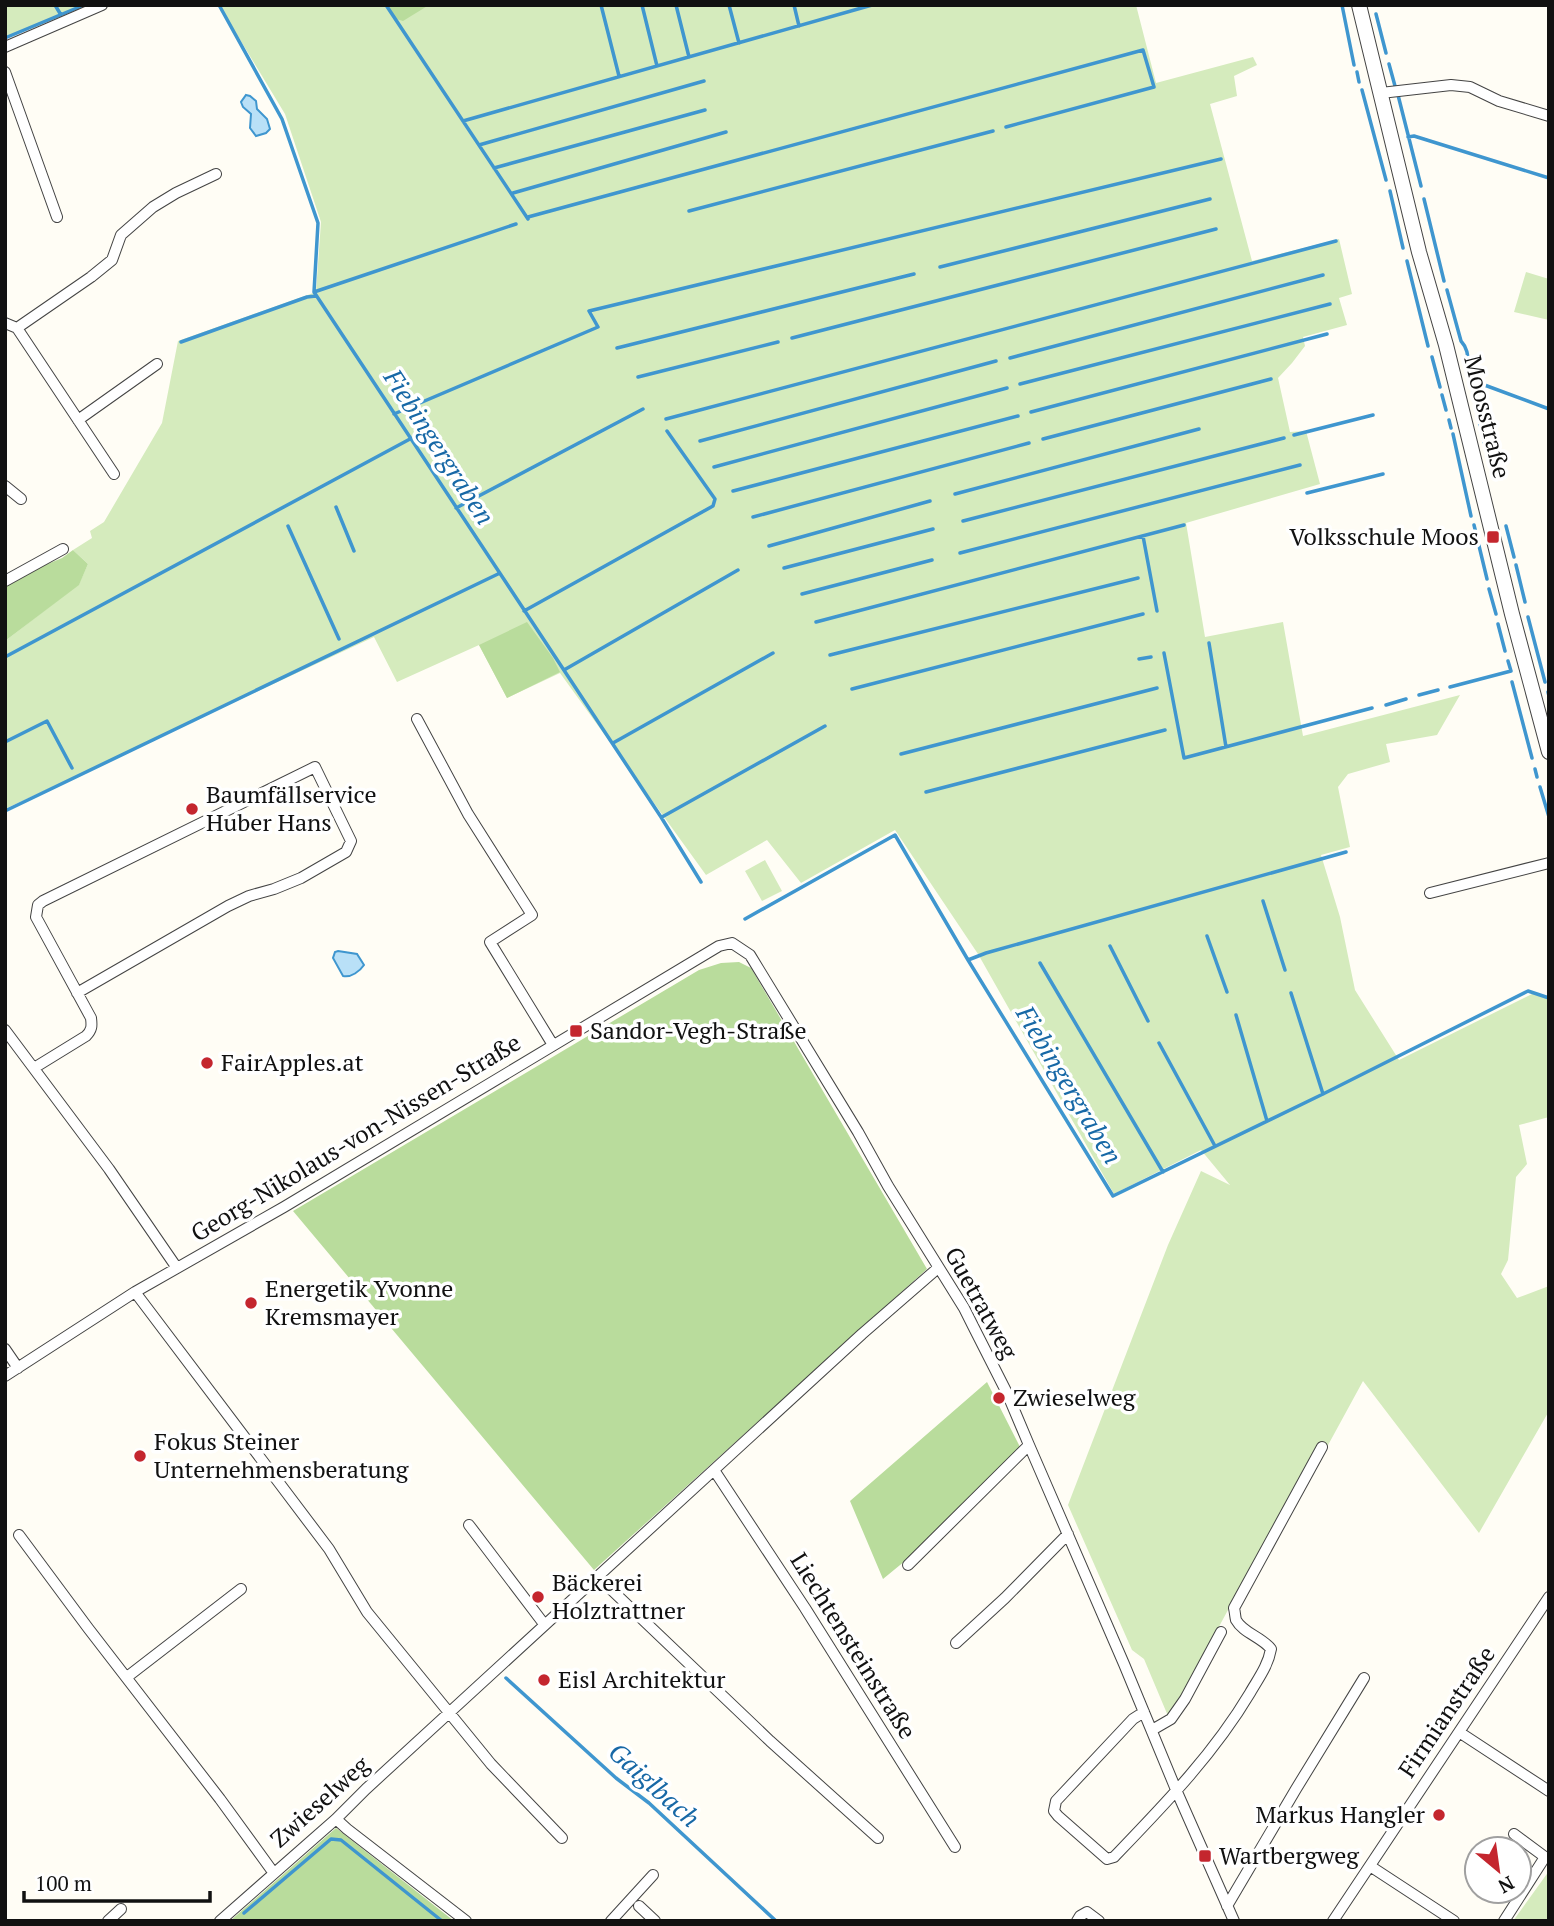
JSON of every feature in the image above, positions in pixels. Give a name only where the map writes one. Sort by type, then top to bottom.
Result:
[{"type":"street","points":[[5,47],[102,5]]},
{"type":"street","name":"Moosstraße","points":[[1359,5],[1419,252],[1446,345],[1512,614],[1549,751]]},
{"type":"street","points":[[5,72],[57,217]]},
{"type":"street","points":[[1381,93],[1451,85],[1471,87],[1499,101],[1549,116]]},
{"type":"street","points":[[18,328],[112,260],[121,235],[153,207],[216,174]]},
{"type":"street","points":[[5,323],[18,328],[114,474]]},
{"type":"street","points":[[78,420],[157,364]]},
{"type":"street","points":[[5,486],[21,499]]},
{"type":"street","points":[[5,581],[63,550]]},
{"type":"street","points":[[417,719],[468,814],[532,915],[490,942],[553,1045]]},
{"type":"street","points":[[34,1068],[86,1036],[92,1025],[36,917],[38,905],[315,767],[351,841],[346,852],[301,878],[228,906],[77,993]]},
{"type":"street","points":[[1430,893],[1549,863]]},
{"type":"street","name":"Georg-Nikolaus-von-Nissen-Straße","points":[[5,1376],[135,1292],[295,1200],[719,946],[732,943]]},
{"type":"street","name":"Guetratweg","points":[[732,943],[750,955],[964,1308],[1029,1445],[1234,1921]]},
{"type":"street","points":[[5,1030],[177,1268]]},
{"type":"street","name":"Zwieselweg","points":[[220,1921],[336,1819],[544,1624],[938,1268]]},
{"type":"street","points":[[135,1292],[322,1539],[367,1612],[491,1764],[562,1838]]},
{"type":"street","points":[[5,1349],[18,1368]]},
{"type":"street","points":[[908,1565],[1029,1445]]},
{"type":"street","points":[[1144,1712],[1133,1719],[1056,1801],[1054,1811],[1058,1816],[1107,1859],[1114,1857],[1177,1792],[1209,1753],[1234,1721],[1269,1661],[1271,1650],[1265,1642],[1243,1628],[1236,1619],[1234,1608],[1322,1447]]},
{"type":"street","name":"Liechtensteinstraße","points":[[714,1470],[812,1619],[955,1847]]},
{"type":"street","points":[[469,1525],[544,1624]]},
{"type":"street","points":[[956,1643],[1068,1534]]},
{"type":"street","points":[[19,1535],[273,1872]]},
{"type":"street","points":[[598,1577],[770,1741],[878,1838]]},
{"type":"street","points":[[127,1677],[241,1590]]},
{"type":"street","name":"Firmianstraße","points":[[1333,1921],[1549,1598]]},
{"type":"street","points":[[1152,1730],[1171,1719],[1185,1699],[1221,1632]]},
{"type":"street","points":[[1227,1906],[1364,1678]]},
{"type":"street","points":[[1460,1732],[1549,1791]]},
{"type":"street","points":[[336,1819],[466,1921]]},
{"type":"street","points":[[1504,1921],[1545,1857],[1514,1834]]},
{"type":"street","points":[[1370,1866],[1454,1921]]},
{"type":"street","points":[[611,1921],[653,1875]]},
{"type":"street","points":[[639,1906],[655,1921]]},
{"type":"street","points":[[108,1921],[121,1909]]},
{"type":"street","points":[[1077,1921],[1087,1912],[1099,1921]]},
{"type":"green space","points":[[5,5],[85,5],[5,38]]},
{"type":"green space","points":[[219,5],[1136,5],[1156,83],[1253,57],[1257,65],[1234,76],[1237,96],[1210,104],[1252,261],[1339,239],[1352,294],[1339,298],[1347,325],[1303,337],[1305,346],[1278,378],[1290,432],[1306,431],[1320,484],[1186,523],[1205,637],[1283,622],[1303,736],[1460,695],[1437,735],[1386,744],[1390,762],[1348,774],[1338,787],[1350,847],[1321,855],[1340,917],[1355,990],[1399,1060],[1534,993],[1549,997],[1549,1117],[1519,1125],[1527,1164],[1516,1177],[1508,1260],[1501,1274],[1517,1298],[1549,1286],[1549,1411],[1479,1533],[1363,1381],[1327,1447],[1318,1443],[1187,1686],[1168,1716],[1144,1659],[1132,1650],[1068,1505],[1168,1245],[1201,1171],[1230,1185],[1201,1150],[1114,1194],[978,954],[895,830],[801,883],[767,840],[706,875],[560,673],[507,698],[479,645],[397,682],[374,637],[5,809],[5,641],[79,584],[88,564],[73,550],[92,538],[90,531],[104,522],[162,423],[178,341],[316,292],[321,222],[285,114]]},
{"type":"green space","points":[[388,5],[429,5],[403,21],[396,19]]},
{"type":"green space","points":[[1526,272],[1549,279],[1549,320],[1514,312]]},
{"type":"green space","points":[[73,550],[88,564],[79,585],[5,641],[5,587]]},
{"type":"green space","points":[[527,622],[560,672],[507,698],[479,645]]},
{"type":"green space","points":[[765,860],[782,891],[762,901],[745,871]]},
{"type":"green space","points":[[739,962],[751,968],[927,1269],[594,1570],[293,1211],[699,970],[721,963]]},
{"type":"green space","points":[[987,1382],[1020,1447],[911,1556],[883,1579],[850,1501]]},
{"type":"green space","points":[[336,1828],[454,1921],[230,1921]]},
{"type":"green space","points":[[1549,1871],[1549,1921],[1513,1921],[1525,1905],[1533,1905],[1533,1893]]},
{"type":"water","points":[[246,95],[256,101],[257,109],[267,119],[270,129],[266,133],[256,136],[250,128],[251,114],[241,102]]},
{"type":"water","points":[[338,951],[357,954],[364,965],[355,973],[343,976],[333,958]]},
{"type":"waterway","name":"Fiebingergraben","points":[[55,5],[61,15]]},
{"type":"waterway","name":"Fiebingergraben","points":[[5,38],[84,5]]},
{"type":"waterway","name":"Fiebingergraben","points":[[219,5],[282,119],[318,223],[314,292],[661,817],[701,882]]},
{"type":"waterway","points":[[386,5],[528,219]]},
{"type":"waterway","points":[[601,5],[619,76]]},
{"type":"waterway","points":[[642,5],[657,66]]},
{"type":"waterway","points":[[676,5],[689,57]]},
{"type":"waterway","points":[[729,5],[739,43]]},
{"type":"waterway","points":[[794,5],[799,26]]},
{"type":"waterway","points":[[463,121],[872,5]]},
{"type":"waterway","points":[[1342,5],[1354,65]]},
{"type":"waterway","points":[[1376,14],[1386,53]]},
{"type":"waterway","points":[[528,217],[1143,50],[1154,87],[1006,127]]},
{"type":"waterway","points":[[1389,64],[1395,86]]},
{"type":"waterway","points":[[1357,72],[1359,82]]},
{"type":"waterway","points":[[479,145],[704,81]]},
{"type":"waterway","points":[[1362,90],[1386,180]]},
{"type":"waterway","points":[[1398,95],[1421,186]]},
{"type":"waterway","points":[[494,168],[705,110]]},
{"type":"waterway","points":[[689,211],[993,131]]},
{"type":"waterway","points":[[513,193],[726,132]]},
{"type":"waterway","points":[[1408,137],[1414,136],[1549,178]]},
{"type":"waterway","points":[[394,414],[598,327],[589,311],[1221,159]]},
{"type":"waterway","points":[[1390,191],[1403,248]]},
{"type":"waterway","points":[[940,267],[1210,199]]},
{"type":"waterway","points":[[1424,199],[1444,281]]},
{"type":"waterway","points":[[314,292],[516,224]]},
{"type":"waterway","points":[[792,338],[1216,229]]},
{"type":"waterway","points":[[666,419],[1336,241]]},
{"type":"waterway","points":[[1407,261],[1428,346]]},
{"type":"waterway","points":[[617,348],[914,274]]},
{"type":"waterway","points":[[1010,358],[1323,275]]},
{"type":"waterway","points":[[1447,290],[1461,341],[1467,352],[1469,372]]},
{"type":"waterway","points":[[181,342],[316,296]]},
{"type":"waterway","points":[[1020,384],[1330,304]]},
{"type":"waterway","points":[[1031,412],[1327,334]]},
{"type":"waterway","points":[[638,377],[778,342]]},
{"type":"waterway","points":[[1432,357],[1440,387]]},
{"type":"waterway","points":[[700,441],[996,361]]},
{"type":"waterway","points":[[1043,439],[1271,379]]},
{"type":"waterway","points":[[1471,382],[1481,429]]},
{"type":"waterway","points":[[1472,386],[1479,383],[1549,409]]},
{"type":"waterway","points":[[714,467],[1007,388]]},
{"type":"waterway","points":[[1442,395],[1446,410]]},
{"type":"waterway","points":[[456,508],[643,409]]},
{"type":"waterway","points":[[1294,435],[1373,415]]},
{"type":"waterway","points":[[733,491],[1018,416]]},
{"type":"waterway","points":[[1449,420],[1451,428]]},
{"type":"waterway","points":[[955,494],[1199,429]]},
{"type":"waterway","points":[[524,611],[713,506],[715,499],[667,431]]},
{"type":"waterway","points":[[1453,434],[1471,516]]},
{"type":"waterway","points":[[963,521],[1284,438]]},
{"type":"waterway","points":[[1483,438],[1488,456]]},
{"type":"waterway","points":[[5,657],[410,439]]},
{"type":"waterway","points":[[753,517],[1029,443]]},
{"type":"waterway","points":[[960,553],[1300,465]]},
{"type":"waterway","points":[[1307,493],[1383,474]]},
{"type":"waterway","points":[[769,546],[930,501]]},
{"type":"waterway","points":[[336,507],[354,551]]},
{"type":"waterway","points":[[816,622],[1184,525]]},
{"type":"waterway","points":[[1474,525],[1487,579]]},
{"type":"waterway","points":[[288,526],[339,639]]},
{"type":"waterway","points":[[1506,526],[1514,557]]},
{"type":"waterway","points":[[784,568],[933,529]]},
{"type":"waterway","points":[[1143,536],[1157,611]]},
{"type":"waterway","points":[[802,594],[932,560]]},
{"type":"waterway","points":[[1516,565],[1525,602]]},
{"type":"waterway","points":[[564,670],[738,570]]},
{"type":"waterway","points":[[5,811],[498,574]]},
{"type":"waterway","points":[[830,655],[1138,578]]},
{"type":"waterway","points":[[1489,589],[1496,614]]},
{"type":"waterway","points":[[852,689],[1143,614]]},
{"type":"waterway","points":[[1528,617],[1545,682]]},
{"type":"waterway","points":[[1498,624],[1505,651]]},
{"type":"waterway","points":[[1209,643],[1226,747]]},
{"type":"waterway","points":[[613,743],[773,653]]},
{"type":"waterway","points":[[1164,653],[1184,758],[1372,708]]},
{"type":"waterway","points":[[1139,659],[1151,657]]},
{"type":"waterway","points":[[1450,687],[1511,671],[1508,661]]},
{"type":"waterway","points":[[1512,682],[1532,758]]},
{"type":"waterway","points":[[901,754],[1157,688]]},
{"type":"waterway","points":[[1419,695],[1438,690]]},
{"type":"waterway","points":[[1548,692],[1549,696]]},
{"type":"waterway","points":[[1386,705],[1406,699]]},
{"type":"waterway","points":[[5,742],[47,721],[72,768]]},
{"type":"waterway","points":[[662,817],[825,726]]},
{"type":"waterway","points":[[926,792],[1165,730]]},
{"type":"waterway","points":[[1535,769],[1537,777]]},
{"type":"waterway","points":[[1540,787],[1549,817]]},
{"type":"waterway","name":"Fiebingergraben","points":[[745,919],[895,835],[968,960],[1113,1196],[1528,991],[1549,998]]},
{"type":"waterway","points":[[968,960],[1346,852]]},
{"type":"waterway","points":[[1263,901],[1285,970]]},
{"type":"waterway","points":[[1207,936],[1227,992]]},
{"type":"waterway","points":[[1110,946],[1148,1021]]},
{"type":"waterway","points":[[1040,963],[1163,1172]]},
{"type":"waterway","points":[[1291,993],[1323,1094]]},
{"type":"waterway","points":[[1236,1015],[1267,1121]]},
{"type":"waterway","points":[[1159,1043],[1215,1146]]},
{"type":"waterway","name":"Gaiglbach","points":[[506,1678],[616,1778],[649,1803],[776,1921]]},
{"type":"waterway","points":[[244,1913],[331,1839],[341,1840],[442,1921]]},
{"type":"place","name":"Volksschule Moos","points":[[1493,537]]},
{"type":"place","name":"Baumfällservice Huber Hans","points":[[192,809]]},
{"type":"place","name":"Sandor-Vegh-Straße","points":[[576,1031]]},
{"type":"place","name":"FairApples.at","points":[[207,1063]]},
{"type":"place","name":"Energetik Yvonne Kremsmayer","points":[[251,1303]]},
{"type":"place","name":"Zwieselweg","points":[[999,1398]]},
{"type":"place","name":"Fokus Steiner Unternehmensberatung","points":[[140,1456]]},
{"type":"place","name":"Bäckerei Holztrattner","points":[[538,1597]]},
{"type":"place","name":"Eisl Architektur","points":[[544,1680]]},
{"type":"place","name":"Markus Hangler","points":[[1439,1815]]},
{"type":"place","name":"Wartbergweg","points":[[1205,1856]]}]
